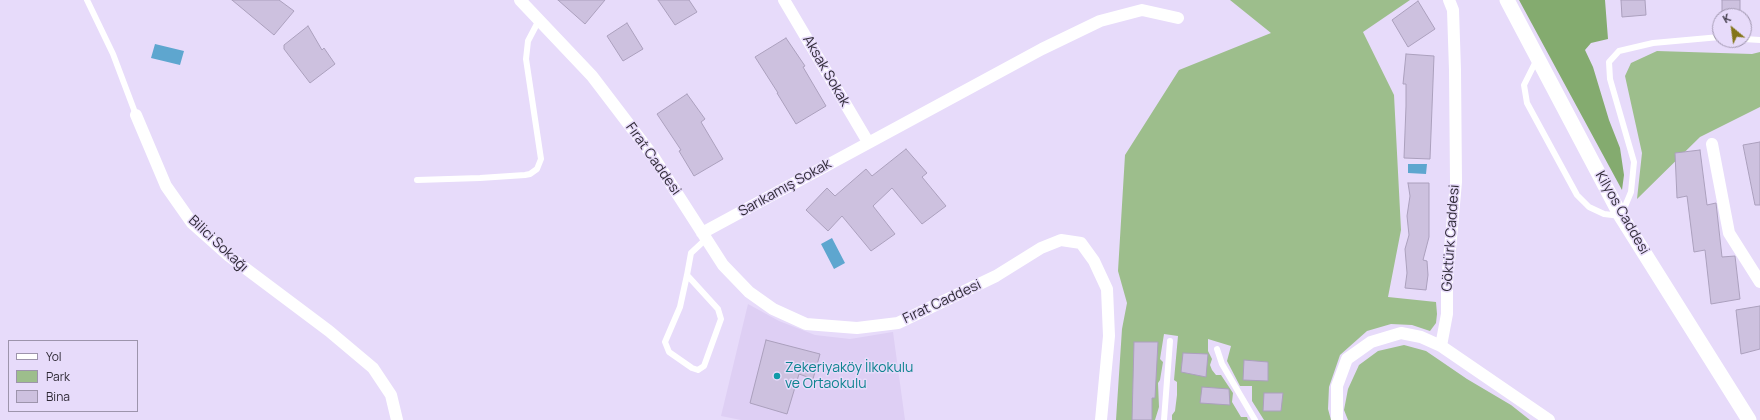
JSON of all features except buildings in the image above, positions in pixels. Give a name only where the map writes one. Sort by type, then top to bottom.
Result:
[{"type":"street","name":"Fırat Caddesi","points":[[520,0],[601,88],[653,156],[723,265],[749,292],[773,309],[806,324],[857,328],[898,323],[996,276],[1041,248],[1061,240],[1081,243],[1094,261],[1107,289],[1109,336],[1101,420]]},
{"type":"street","name":"Aksak Sokak","points":[[784,0],[868,142]]},
{"type":"street","name":"Göktürk Caddesi","points":[[1441,346],[1447,314],[1447,283],[1456,182],[1456,70],[1453,10],[1449,0]]},
{"type":"street","name":"Kilyos Caddesi","points":[[1506,0],[1538,57],[1621,216],[1749,420]]},
{"type":"street","name":"Sarıkamış Sokak","points":[[704,236],[868,142],[1042,49],[1100,21],[1142,10],[1178,18]]},
{"type":"street","name":"Bilici Sokağı","points":[[136,115],[166,186],[192,223],[229,256],[329,331],[373,368],[391,395],[397,420]]},
{"type":"street","points":[[1712,144],[1729,233],[1756,267],[1760,282]]},
{"type":"street","points":[[1337,420],[1337,386],[1347,359],[1371,342],[1401,333],[1421,338],[1441,346],[1549,420]]},
{"type":"lane","name":"Bilici Sokağı","points":[[87,0],[113,54],[136,115]]},
{"type":"lane","points":[[417,180],[480,178],[530,174],[538,169],[541,159],[526,59],[528,41],[539,20]]},
{"type":"lane","points":[[1538,57],[1524,85],[1526,103],[1577,195],[1589,207],[1604,214],[1621,216],[1631,192],[1634,162],[1610,79],[1609,62],[1619,51],[1653,43],[1712,38]]},
{"type":"lane","points":[[687,275],[718,309],[721,319],[704,366],[698,370],[692,368],[669,352],[665,342],[680,307],[691,253],[704,236]]},
{"type":"lane","points":[[1164,420],[1170,341]]},
{"type":"lane","points":[[1218,350],[1222,364],[1256,420]]},
{"type":"shaded area","points":[[748,304],[779,321],[815,335],[850,339],[893,332],[905,420],[741,420],[721,416]]},
{"type":"green space","points":[[1230,0],[1410,0],[1363,32],[1394,95],[1401,230],[1388,297],[1436,302],[1436,323],[1430,331],[1412,325],[1391,324],[1367,331],[1340,355],[1329,387],[1328,409],[1331,420],[1264,420],[1252,401],[1252,386],[1240,386],[1227,361],[1231,346],[1208,339],[1208,351],[1212,359],[1210,365],[1212,370],[1216,375],[1221,375],[1233,393],[1232,402],[1241,417],[1247,417],[1248,420],[1172,420],[1177,395],[1177,382],[1174,380],[1178,336],[1164,334],[1160,359],[1163,362],[1160,380],[1158,383],[1159,407],[1155,420],[1116,420],[1122,329],[1127,303],[1118,271],[1125,155],[1179,70],[1271,33]]},
{"type":"green space","points":[[1519,0],[1605,0],[1608,39],[1591,43],[1585,50],[1593,67],[1609,120],[1620,148],[1624,175],[1622,190]]},
{"type":"green space","points":[[1657,51],[1752,54],[1760,52],[1760,107],[1700,137],[1637,199],[1642,153],[1625,76],[1631,63]]},
{"type":"green space","points":[[1404,345],[1426,351],[1467,379],[1511,405],[1530,420],[1348,420],[1344,410],[1348,389],[1359,365],[1378,351]]},
{"type":"water","points":[[155,44],[184,51],[180,65],[151,58]]},
{"type":"water","points":[[1408,164],[1427,164],[1426,174],[1408,173]]},
{"type":"water","points":[[832,238],[845,263],[834,269],[821,244]]},
{"type":"place","name":"Zekeriyaköy İlkokulu ve Ortaokulu","points":[[777,376]]}]
